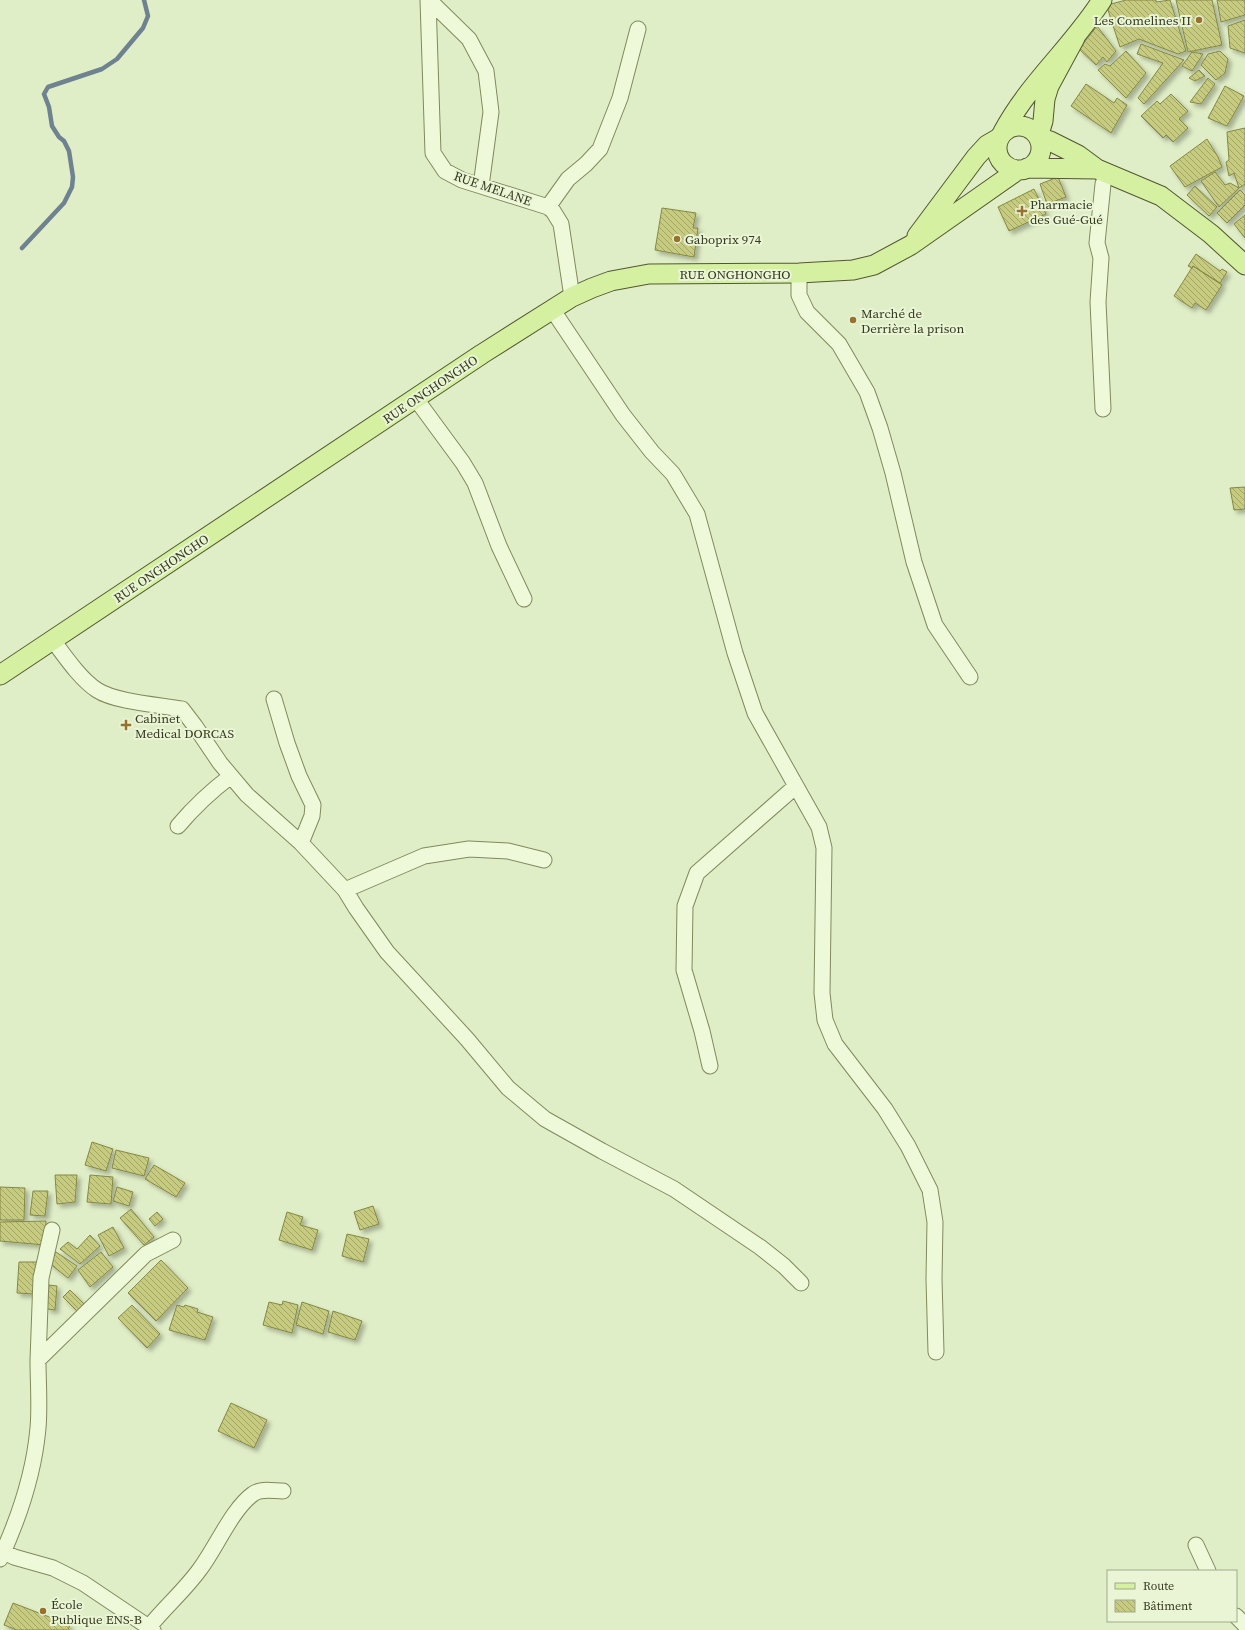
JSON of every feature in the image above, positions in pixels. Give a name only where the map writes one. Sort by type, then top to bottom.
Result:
[{"type":"main road","points":[[1102,0],[1074,38],[1021,104],[1001,135],[997,145],[997,152],[1000,159],[1004,164],[1011,168],[1102,171]]},
{"type":"main road","points":[[1038,137],[1043,121],[1045,99],[1049,86],[1074,38]]},
{"type":"main road","points":[[910,245],[976,157],[1010,127],[1026,127],[1033,131],[1038,137],[1041,146],[1040,155],[1035,163],[1022,169]]},
{"type":"main road","points":[[1038,137],[1050,141],[1078,155],[1102,171],[1145,188],[1171,203],[1215,237],[1245,265]]},
{"type":"main road","name":"RUE ONGHONGHO","points":[[0,675],[52,639],[572,297],[611,281],[648,274],[800,273],[852,270],[874,265],[910,245],[1022,169]]},
{"type":"street","points":[[428,0],[469,39],[486,71],[491,112],[481,186]]},
{"type":"street","name":"RUE MELANE","points":[[428,0],[433,153],[445,171],[481,186],[548,207],[554,211],[561,224],[572,297]]},
{"type":"street","points":[[548,207],[568,179],[586,164],[600,149],[620,98],[638,30]]},
{"type":"street","points":[[1102,171],[1103,184],[1096,243],[1101,258],[1098,302],[1103,409]]},
{"type":"street","points":[[800,273],[799,296],[807,312],[839,344],[867,392],[880,428],[893,473],[914,562],[935,625],[970,677]]},
{"type":"street","points":[[552,309],[623,415],[652,452],[673,474],[697,514],[735,654],[755,713],[819,827],[824,848],[822,993],[825,1020],[835,1044],[885,1109],[908,1146],[930,1190],[935,1222],[934,1279],[936,1352]]},
{"type":"street","points":[[416,399],[463,463],[475,483],[500,546],[524,598]]},
{"type":"street","points":[[52,639],[68,659],[98,691],[119,698],[182,709],[231,776],[247,794],[301,844],[345,890],[387,952],[467,1039],[508,1088],[545,1119],[674,1189],[760,1247],[784,1266],[801,1283]]},
{"type":"street","points":[[274,699],[287,743],[299,776],[313,805],[312,816],[301,844]]},
{"type":"street","points":[[178,826],[194,807],[231,776]]},
{"type":"street","points":[[710,1066],[702,1031],[684,970],[685,906],[697,873],[796,786]]},
{"type":"street","points":[[345,890],[424,856],[469,849],[508,851],[544,860]]},
{"type":"street","points":[[52,1230],[40,1278],[38,1360],[39,1404],[36,1442],[22,1504],[2,1556],[14,1557],[53,1568],[83,1583],[151,1628],[199,1570],[232,1518],[246,1501],[253,1494],[262,1491],[283,1491]]},
{"type":"street","points":[[38,1360],[146,1254],[174,1240]]},
{"type":"street","points":[[1196,1545],[1208,1570]]},
{"type":"street","points":[[1237,1617],[1245,1625]]},
{"type":"building","points":[[1126,0],[1156,0],[1156,2],[1170,0],[1186,51],[1178,54],[1139,39],[1120,47],[1108,10],[1111,4]]},
{"type":"building","points":[[1176,0],[1212,0],[1222,45],[1188,52]]},
{"type":"building","points":[[1217,0],[1245,0],[1245,15],[1221,22]]},
{"type":"building","points":[[1245,20],[1245,53],[1230,48],[1228,26]]},
{"type":"building","points":[[1097,26],[1116,51],[1107,62],[1103,57],[1096,65],[1079,49]]},
{"type":"building","points":[[1141,44],[1184,60],[1144,104],[1138,98],[1163,63],[1137,54]]},
{"type":"building","points":[[1126,51],[1146,73],[1126,98],[1098,70],[1105,64],[1110,66]]},
{"type":"building","points":[[1220,51],[1228,59],[1225,73],[1216,80],[1201,65],[1208,54]]},
{"type":"building","points":[[1192,52],[1203,54],[1192,71],[1182,66]]},
{"type":"building","points":[[1199,70],[1205,76],[1195,81],[1189,78]]},
{"type":"building","points":[[1208,78],[1215,84],[1201,104],[1190,102]]},
{"type":"building","points":[[1086,84],[1114,103],[1117,98],[1127,105],[1111,133],[1071,106]]},
{"type":"building","points":[[1225,86],[1244,96],[1227,126],[1208,118]]},
{"type":"building","points":[[1171,94],[1188,111],[1179,119],[1188,128],[1173,142],[1166,135],[1163,138],[1141,116],[1157,101],[1160,104]]},
{"type":"building","points":[[1245,128],[1245,184],[1239,188],[1234,173],[1229,176],[1226,162],[1229,160],[1227,132]]},
{"type":"building","points":[[1207,139],[1222,167],[1185,187],[1170,166]]},
{"type":"building","points":[[1215,172],[1225,185],[1230,183],[1239,188],[1219,207],[1201,181]]},
{"type":"building","points":[[1058,177],[1066,197],[1047,204],[1040,184]]},
{"type":"building","points":[[1195,186],[1217,207],[1209,216],[1187,195]]},
{"type":"building","name":"Pharmacie des Gué-Gué","points":[[1034,189],[1046,214],[1009,231],[998,207]]},
{"type":"building","points":[[1240,190],[1245,195],[1245,205],[1227,223],[1217,213]]},
{"type":"building","name":"Gaboprix 974","points":[[662,208],[696,213],[693,228],[698,228],[694,257],[655,250]]},
{"type":"building","points":[[1245,215],[1245,238],[1234,224]]},
{"type":"building","points":[[1196,254],[1220,271],[1222,269],[1227,272],[1220,283],[1193,266],[1192,268],[1188,266]]},
{"type":"building","points":[[1193,266],[1222,285],[1206,310],[1195,303],[1192,308],[1174,296]]},
{"type":"building","points":[[1245,487],[1245,509],[1234,510],[1230,488]]},
{"type":"building","points":[[92,1142],[113,1149],[106,1171],[85,1165]]},
{"type":"building","points":[[116,1150],[149,1158],[144,1176],[112,1168]]},
{"type":"building","points":[[154,1165],[185,1183],[176,1197],[145,1179]]},
{"type":"building","points":[[55,1175],[77,1175],[75,1202],[57,1204]]},
{"type":"building","points":[[90,1175],[113,1177],[111,1204],[87,1202]]},
{"type":"building","points":[[0,1187],[25,1188],[24,1220],[0,1220]]},
{"type":"building","points":[[117,1187],[133,1192],[129,1206],[113,1201]]},
{"type":"building","points":[[33,1191],[48,1191],[45,1216],[30,1215]]},
{"type":"building","points":[[373,1206],[379,1224],[360,1230],[354,1212]]},
{"type":"building","points":[[131,1209],[154,1237],[144,1245],[120,1218]]},
{"type":"building","points":[[157,1212],[163,1219],[155,1226],[149,1219]]},
{"type":"building","points":[[287,1212],[303,1217],[300,1225],[318,1230],[312,1250],[279,1240]]},
{"type":"building","points":[[46,1221],[45,1245],[0,1241],[0,1222]]},
{"type":"building","points":[[113,1227],[124,1248],[109,1256],[98,1235]]},
{"type":"building","points":[[347,1234],[369,1239],[363,1262],[342,1256]]},
{"type":"building","points":[[90,1235],[100,1246],[80,1264],[60,1249],[68,1242],[77,1249]]},
{"type":"building","points":[[56,1252],[77,1266],[68,1278],[49,1263]]},
{"type":"building","points":[[101,1252],[113,1267],[90,1287],[78,1270]]},
{"type":"building","points":[[161,1260],[188,1288],[156,1321],[128,1293]]},
{"type":"building","points":[[19,1262],[40,1262],[35,1294],[17,1293]]},
{"type":"building","points":[[49,1285],[57,1286],[55,1310],[47,1309]]},
{"type":"building","points":[[70,1290],[85,1305],[78,1312],[63,1297]]},
{"type":"building","points":[[283,1301],[298,1305],[292,1333],[263,1325],[269,1302],[282,1305]]},
{"type":"building","points":[[302,1302],[329,1311],[323,1334],[296,1325]]},
{"type":"building","points":[[132,1305],[160,1334],[147,1348],[118,1318]]},
{"type":"building","points":[[177,1305],[184,1307],[185,1305],[198,1309],[197,1312],[213,1317],[205,1340],[169,1330]]},
{"type":"building","points":[[333,1311],[362,1321],[355,1340],[328,1332]]},
{"type":"building","points":[[231,1403],[267,1420],[254,1448],[218,1431]]},
{"type":"building","points":[[13,1603],[70,1625],[68,1630],[17,1630],[4,1625]]},
{"type":"waterway","points":[[22,248],[64,203],[72,187],[73,177],[69,151],[64,141],[59,137],[52,126],[49,107],[44,94],[48,87],[102,69],[117,59],[143,28],[148,16],[144,0]]},
{"type":"place","name":"Les Comelines II","points":[[1199,20]]},
{"type":"place","name":"Pharmacie des Gué-Gué","points":[[1022,211]]},
{"type":"place","name":"Gaboprix 974","points":[[677,239]]},
{"type":"place","name":"Marché de Derrière la prison","points":[[853,320]]},
{"type":"place","name":"Cabinet Medical DORCAS","points":[[126,725]]},
{"type":"place","name":"École Publique ENS-B","points":[[43,1611]]}]
